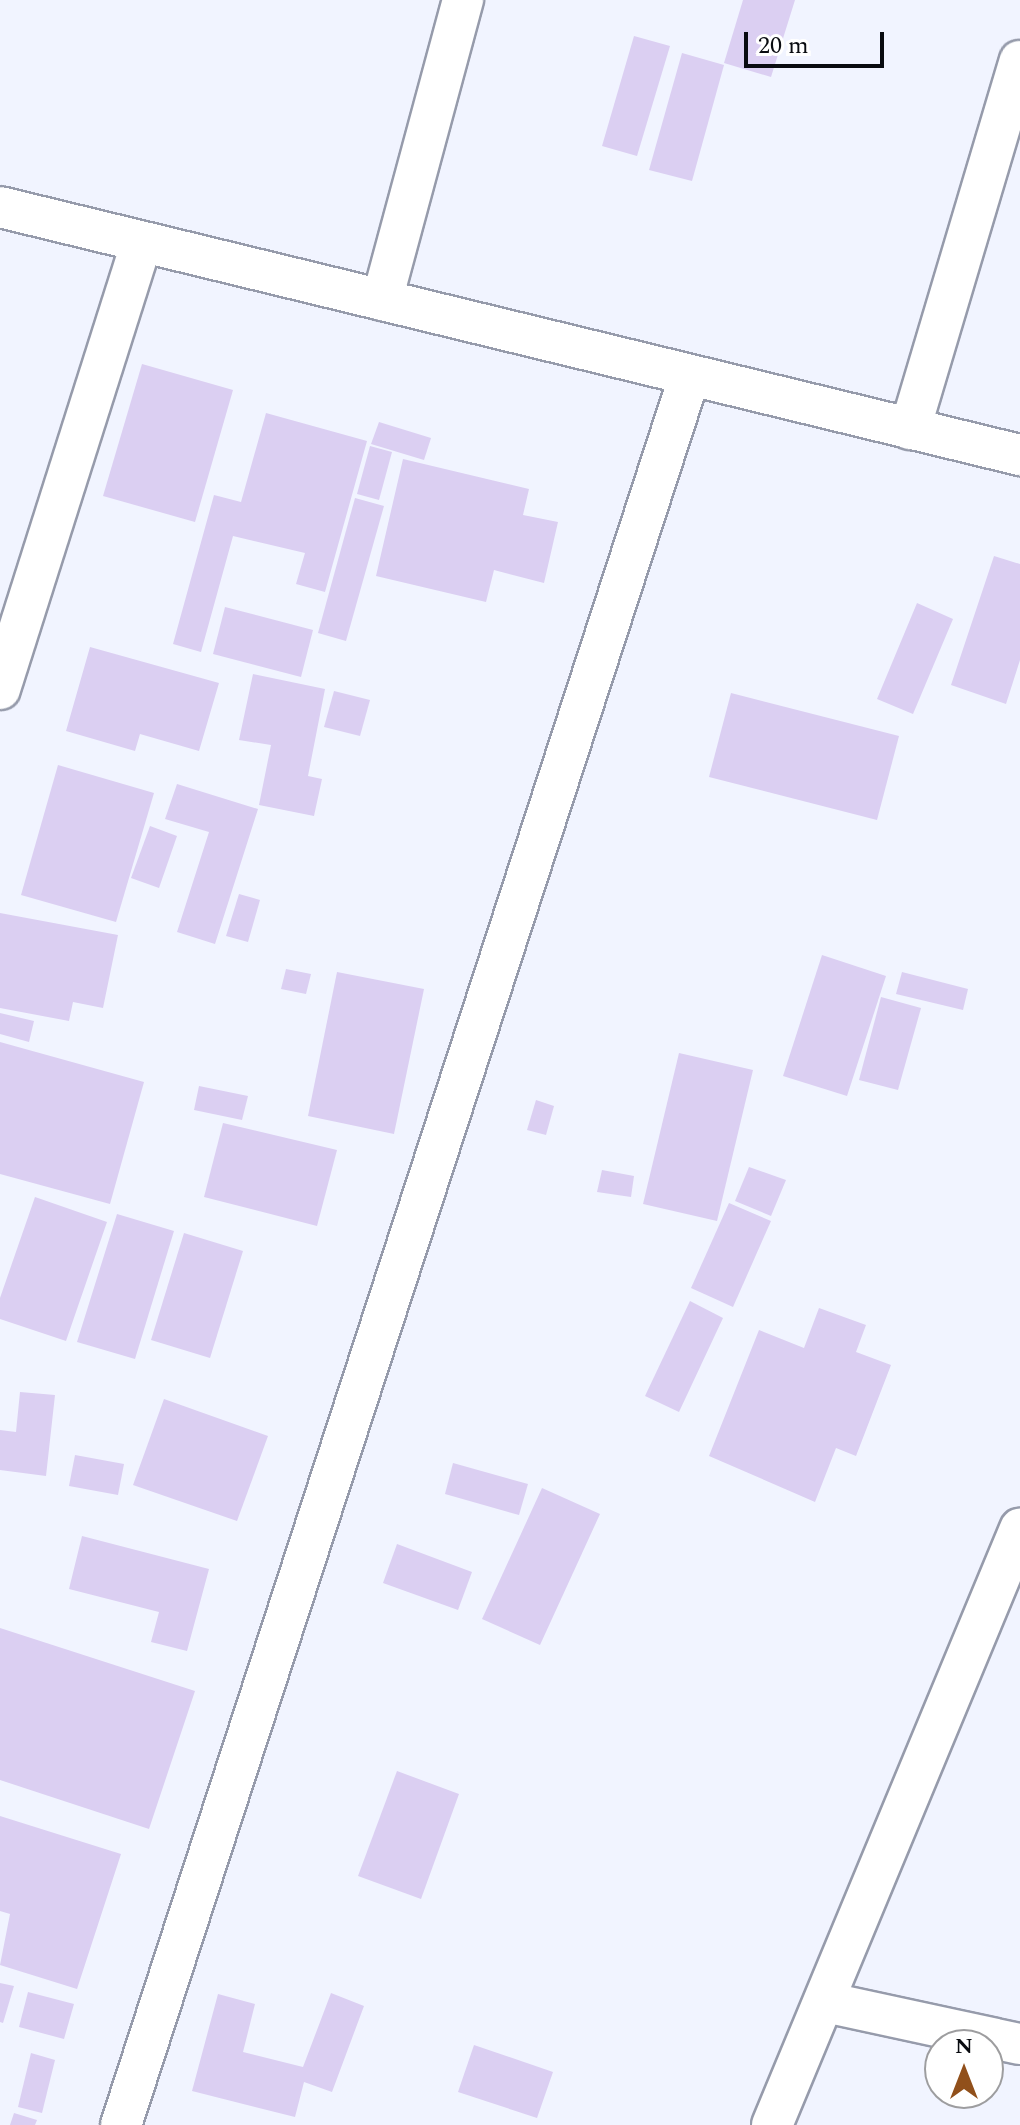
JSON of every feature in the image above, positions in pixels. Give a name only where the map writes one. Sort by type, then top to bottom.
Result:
[{"type":"street","points":[[382,300],[463,0]]},
{"type":"street","points":[[910,429],[1020,61]]},
{"type":"street","points":[[0,207],[1020,455]]},
{"type":"street","points":[[0,689],[142,242]]},
{"type":"street","points":[[121,2125],[690,375]]},
{"type":"street","points":[[772,2125],[1019,1532]]},
{"type":"street","points":[[825,2002],[1020,2044]]},
{"type":"building","points":[[743,0],[795,0],[771,77],[724,63]]},
{"type":"building","points":[[634,36],[670,46],[637,156],[602,146]]},
{"type":"building","points":[[682,53],[724,65],[692,181],[649,170]]},
{"type":"building","points":[[142,364],[233,390],[195,522],[103,496]]},
{"type":"building","points":[[266,413],[367,441],[325,592],[296,584],[305,553],[233,536],[201,652],[173,644],[214,495],[241,502]]},
{"type":"building","points":[[379,422],[431,438],[424,460],[371,444]]},
{"type":"building","points":[[370,446],[392,452],[379,500],[357,494]]},
{"type":"building","points":[[403,459],[529,489],[523,515],[558,522],[544,583],[494,570],[486,602],[376,576]]},
{"type":"building","points":[[355,498],[384,506],[346,641],[318,633]]},
{"type":"building","points":[[994,556],[1020,564],[1020,660],[1006,704],[951,685]]},
{"type":"building","points":[[917,603],[953,619],[913,714],[877,699]]},
{"type":"building","points":[[225,607],[313,630],[301,677],[213,654]]},
{"type":"building","points":[[90,647],[219,683],[199,751],[140,734],[135,751],[66,731]]},
{"type":"building","points":[[253,674],[325,689],[308,776],[322,779],[314,816],[259,805],[271,745],[239,740]]},
{"type":"building","points":[[334,691],[370,700],[360,736],[324,727]]},
{"type":"building","points":[[731,693],[899,736],[877,820],[709,777]]},
{"type":"building","points":[[58,765],[154,793],[116,922],[21,895]]},
{"type":"building","points":[[177,784],[258,809],[215,944],[177,932],[209,832],[165,819]]},
{"type":"building","points":[[150,826],[177,836],[159,888],[131,878]]},
{"type":"building","points":[[239,894],[260,900],[248,942],[226,936]]},
{"type":"building","points":[[0,913],[118,935],[103,1008],[73,1002],[69,1021],[0,1008]]},
{"type":"building","points":[[822,955],[886,976],[847,1096],[783,1076]]},
{"type":"building","points":[[286,969],[311,974],[306,994],[281,989]]},
{"type":"building","points":[[337,972],[424,989],[394,1134],[308,1116]]},
{"type":"building","points":[[902,972],[968,989],[963,1010],[896,994]]},
{"type":"building","points":[[881,997],[921,1008],[898,1090],[859,1080]]},
{"type":"building","points":[[0,1013],[34,1021],[29,1042],[0,1034]]},
{"type":"building","points":[[0,1042],[144,1082],[110,1204],[0,1174]]},
{"type":"building","points":[[679,1053],[753,1070],[717,1221],[643,1204]]},
{"type":"building","points":[[199,1086],[248,1096],[242,1120],[194,1110]]},
{"type":"building","points":[[536,1100],[554,1106],[546,1135],[527,1130]]},
{"type":"building","points":[[223,1123],[337,1150],[317,1226],[204,1197]]},
{"type":"building","points":[[749,1167],[786,1180],[771,1216],[735,1201]]},
{"type":"building","points":[[602,1170],[634,1176],[631,1197],[597,1192]]},
{"type":"building","points":[[35,1197],[107,1222],[66,1341],[0,1319],[0,1298]]},
{"type":"building","points":[[729,1203],[771,1221],[733,1307],[691,1288]]},
{"type":"building","points":[[117,1214],[174,1231],[135,1359],[77,1342]]},
{"type":"building","points":[[184,1233],[243,1251],[210,1358],[151,1340]]},
{"type":"building","points":[[690,1301],[723,1318],[679,1412],[645,1396]]},
{"type":"building","points":[[819,1308],[866,1325],[856,1352],[891,1365],[856,1456],[836,1448],[815,1502],[709,1456],[759,1330],[804,1348]]},
{"type":"building","points":[[20,1392],[55,1395],[46,1476],[0,1470],[0,1430],[16,1432]]},
{"type":"building","points":[[164,1399],[268,1436],[237,1521],[133,1485]]},
{"type":"building","points":[[75,1455],[124,1464],[118,1495],[69,1486]]},
{"type":"building","points":[[453,1463],[528,1484],[519,1515],[445,1494]]},
{"type":"building","points":[[542,1488],[600,1514],[540,1645],[482,1619]]},
{"type":"building","points":[[82,1536],[209,1569],[187,1651],[151,1642],[159,1612],[69,1589]]},
{"type":"building","points":[[397,1544],[472,1572],[458,1610],[383,1583]]},
{"type":"building","points":[[0,1628],[195,1691],[149,1829],[0,1780]]},
{"type":"building","points":[[397,1771],[459,1794],[421,1899],[358,1876]]},
{"type":"building","points":[[0,1816],[121,1854],[77,1989],[0,1965],[10,1914],[0,1911]]},
{"type":"building","points":[[0,1983],[14,1986],[3,2023],[0,2022]]},
{"type":"building","points":[[28,1992],[74,2004],[64,2039],[19,2027]]},
{"type":"building","points":[[331,1993],[364,2006],[332,2092],[304,2082],[295,2117],[192,2091],[218,1994],[255,2004],[243,2052],[303,2067]]},
{"type":"building","points":[[474,2045],[553,2072],[537,2118],[458,2092]]},
{"type":"building","points":[[31,2053],[55,2060],[42,2113],[18,2107]]},
{"type":"building","points":[[14,2113],[37,2120],[35,2125],[10,2125]]}]
